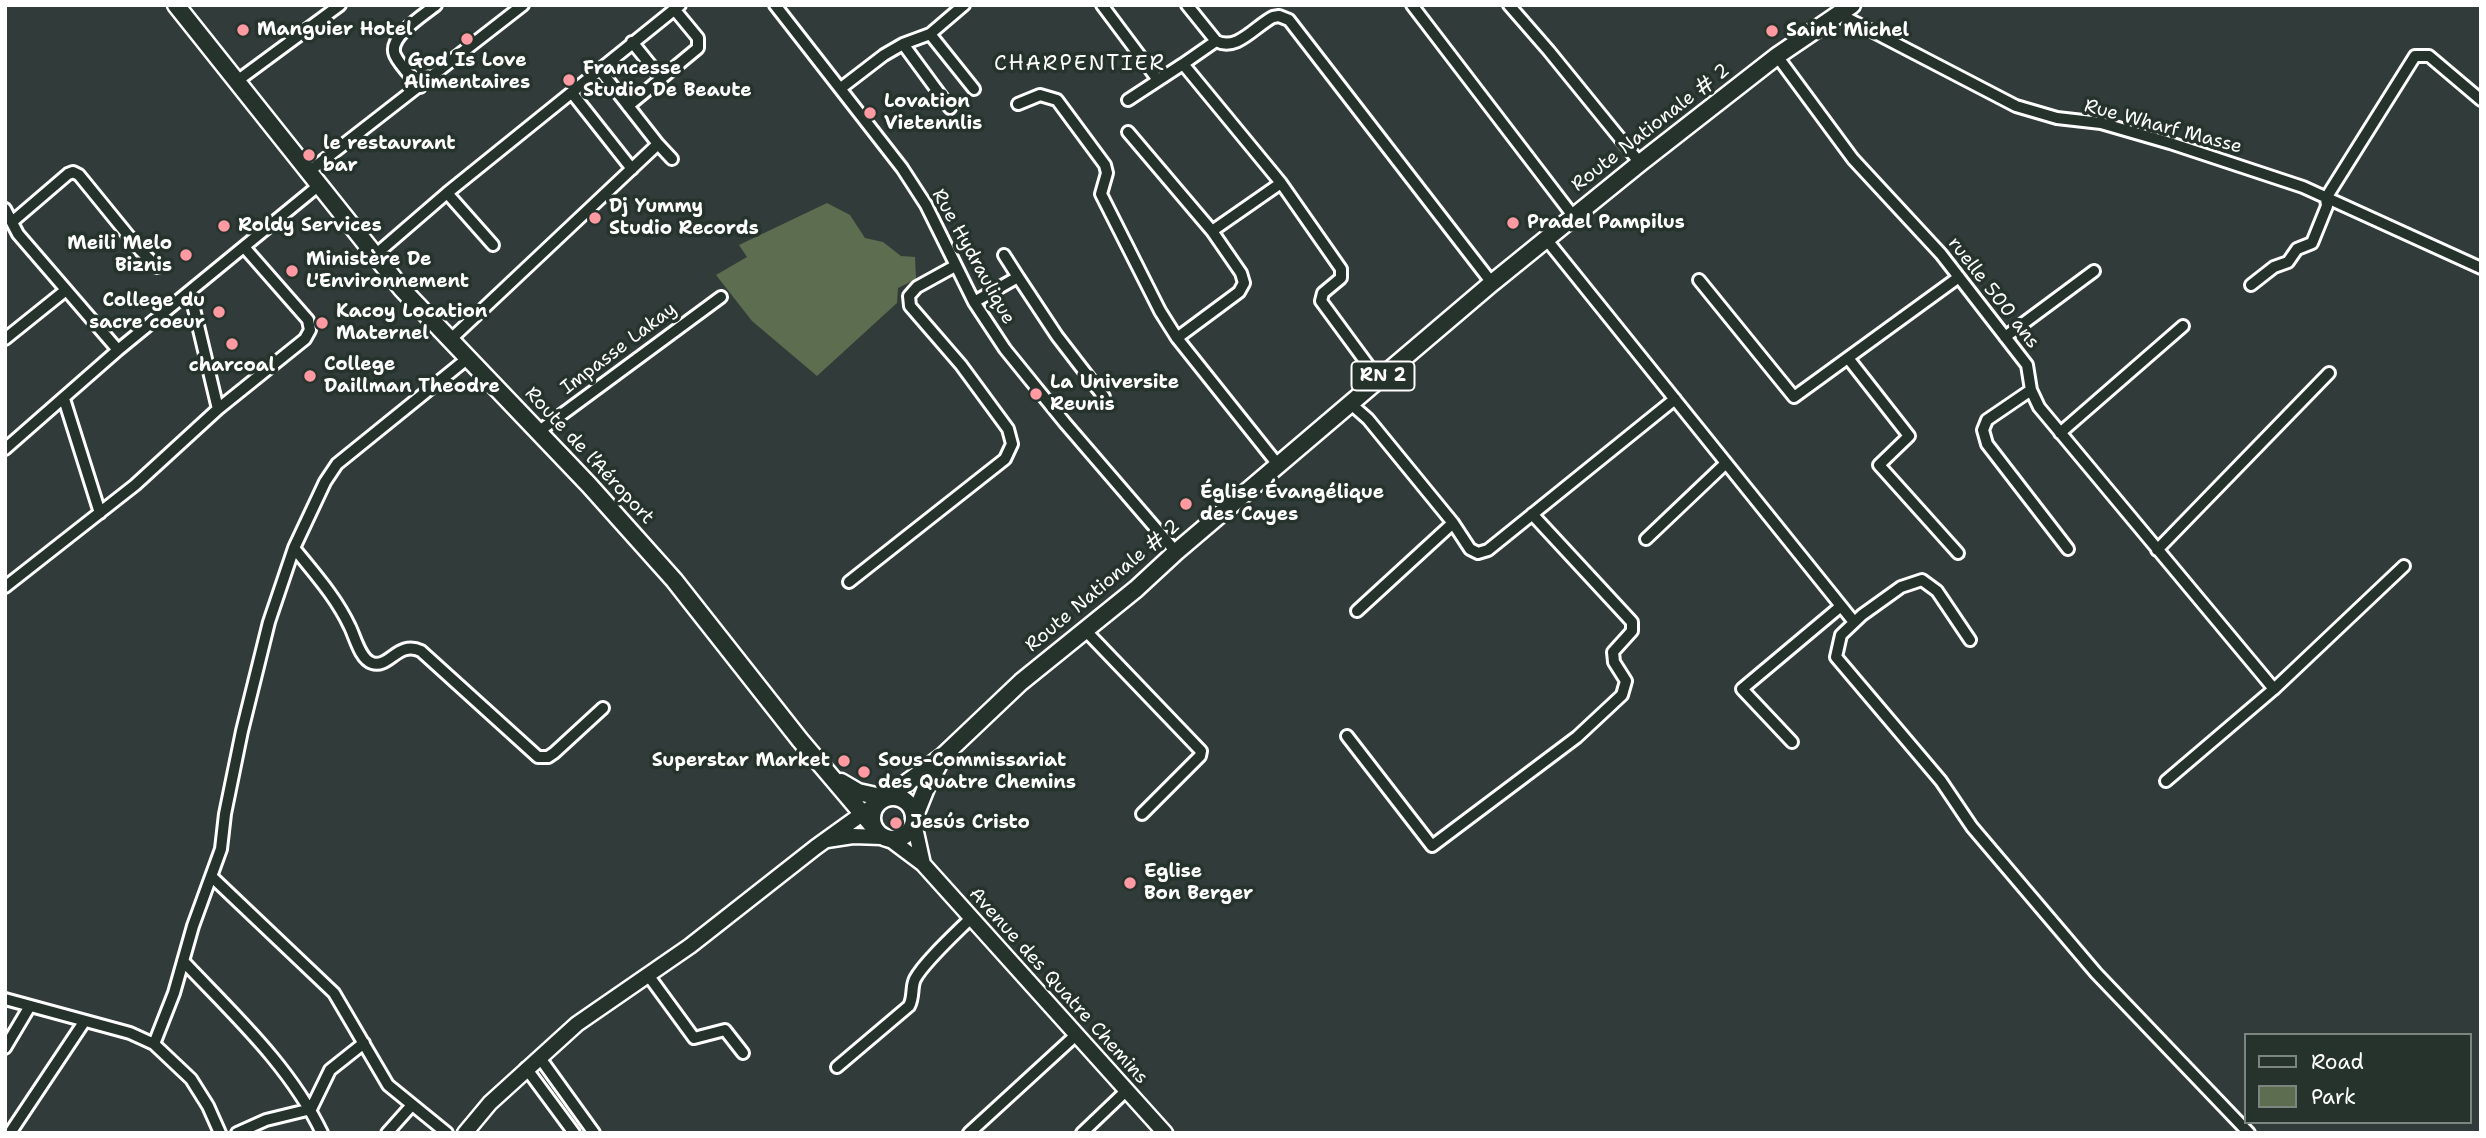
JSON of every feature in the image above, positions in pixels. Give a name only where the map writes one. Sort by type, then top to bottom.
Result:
[{"type":"main road","name":"Route de l’Aéroport","points":[[176,5],[402,289],[674,580],[800,740],[877,829]]},
{"type":"main road","name":"Route Nationale # 2","points":[[885,798],[942,757],[1021,682],[1136,589],[1492,283],[1777,56],[1845,10]]},
{"type":"main road","name":"Route Nationale # 2","points":[[914,820],[942,757]]},
{"type":"main road","name":"Route de l’Aéroport","points":[[833,778],[858,792],[885,798]]},
{"type":"main road","points":[[877,829],[872,812],[885,798],[900,798],[909,804],[923,864]]},
{"type":"main road","points":[[465,1133],[490,1103],[577,1024],[690,946],[826,840],[877,829],[906,835],[914,820]]},
{"type":"main road","points":[[826,840],[877,829]]},
{"type":"main road","name":"Avenue des Quatre Chemins","points":[[877,829],[923,864],[1165,1133]]},
{"type":"street","points":[[237,81],[340,5]]},
{"type":"street","points":[[419,87],[395,56],[393,46],[398,36],[436,5]]},
{"type":"street","points":[[5,449],[118,350],[244,247],[313,180],[419,87],[523,5]]},
{"type":"street","name":"Rue Hydraulique","points":[[775,5],[902,168],[926,205],[974,302],[1005,349],[1176,552]]},
{"type":"street","points":[[841,88],[884,55],[903,44],[930,34],[964,5]]},
{"type":"street","points":[[1102,5],[1158,80]]},
{"type":"street","points":[[1187,5],[1216,41],[1222,44],[1238,41],[1273,17],[1289,20],[1492,283]]},
{"type":"street","points":[[1412,5],[1574,217]]},
{"type":"street","points":[[1509,5],[1640,163]]},
{"type":"street","points":[[374,256],[447,193],[677,7],[698,38],[698,48],[628,106]]},
{"type":"street","name":"Rue Wharf Masse","points":[[1845,10],[2016,106],[2057,118],[2101,123],[2303,187],[2481,268]]},
{"type":"street","points":[[930,34],[974,89]]},
{"type":"street","points":[[1128,100],[1216,41]]},
{"type":"street","points":[[632,43],[662,78]]},
{"type":"street","points":[[903,44],[950,108]]},
{"type":"street","name":"ruelle 500 ans","points":[[1777,56],[1853,159],[1891,197],[1959,277],[2027,365],[2031,390],[2039,407],[2274,689]]},
{"type":"street","points":[[2251,285],[2274,267],[2288,262],[2297,249],[2312,243],[2327,206],[2326,198],[2415,56],[2429,56],[2481,100]]},
{"type":"street","points":[[1183,64],[1281,183],[1341,268],[1341,278],[1323,293],[1322,305],[1378,380]]},
{"type":"street","points":[[600,70],[672,159]]},
{"type":"street","points":[[572,93],[632,169]]},
{"type":"street","points":[[1018,104],[1040,95],[1057,100],[1105,165],[1107,173],[1101,194],[1160,311],[1177,338],[1279,466]]},
{"type":"street","points":[[1128,132],[1212,231],[1241,273],[1242,288],[1177,338]]},
{"type":"street","points":[[450,340],[658,145]]},
{"type":"street","points":[[9,227],[73,172],[79,175],[157,267]]},
{"type":"street","points":[[1212,231],[1281,183]]},
{"type":"street","points":[[447,193],[493,245]]},
{"type":"street","points":[[5,209],[9,227],[118,350]]},
{"type":"street","points":[[1546,239],[1854,622]]},
{"type":"street","points":[[5,587],[100,513],[218,409],[305,339],[310,330],[308,320],[244,247]]},
{"type":"street","points":[[1004,255],[1056,336],[1104,397]]},
{"type":"street","points":[[849,582],[1005,459],[1010,452],[1012,436],[985,394],[910,306],[909,296],[917,287],[955,266]]},
{"type":"street","points":[[2005,337],[2094,271]]},
{"type":"street","points":[[974,302],[1018,277]]},
{"type":"street","points":[[1699,280],[1794,397],[1959,277]]},
{"type":"street","points":[[5,339],[66,290]]},
{"type":"street","points":[[190,292],[218,409]]},
{"type":"street","name":"Impasse Lakay","points":[[538,432],[721,296]]},
{"type":"street","points":[[2060,433],[2183,326]]},
{"type":"street","points":[[154,1044],[221,849],[225,814],[242,732],[270,622],[294,548],[325,482],[337,464],[468,358]]},
{"type":"street","points":[[1848,358],[1909,436],[1879,465],[1958,553]]},
{"type":"street","points":[[2157,550],[2329,373]]},
{"type":"street","points":[[2031,390],[1987,420],[1983,430],[1987,444],[2068,549]]},
{"type":"street","points":[[64,399],[100,513]]},
{"type":"street","points":[[1351,404],[1368,419],[1453,523],[1470,549],[1483,552],[1675,399]]},
{"type":"street","points":[[1646,539],[1726,463]]},
{"type":"street","points":[[1347,736],[1432,846],[1577,737],[1622,695],[1626,681],[1613,658],[1615,648],[1632,631],[1632,622],[1532,514]]},
{"type":"street","points":[[1357,611],[1453,523]]},
{"type":"street","points":[[294,548],[341,610],[368,661],[382,662],[406,648],[414,647],[538,757],[548,757],[554,753],[603,708]]},
{"type":"street","points":[[2166,781],[2274,689],[2404,566]]},
{"type":"street","points":[[1970,640],[1937,592],[1922,580],[1901,587],[1854,622],[1841,635],[1836,657],[1941,781],[1972,827],[2096,973],[2249,1133]]},
{"type":"street","points":[[1792,742],[1742,689],[1841,606]]},
{"type":"street","points":[[1085,630],[1201,751],[1200,756],[1142,814]]},
{"type":"street","points":[[212,877],[334,993],[388,1085],[447,1133]]},
{"type":"street","points":[[837,1068],[909,1006],[913,998],[915,979],[947,940],[972,917]]},
{"type":"street","points":[[183,961],[278,1062],[311,1109],[322,1133]]},
{"type":"street","points":[[648,975],[694,1038],[725,1030],[743,1053]]},
{"type":"street","points":[[5,999],[130,1033],[154,1044],[191,1079],[208,1106],[220,1133]]},
{"type":"street","points":[[5,1048],[30,1006]]},
{"type":"street","points":[[10,1131],[85,1022]]},
{"type":"street","points":[[969,1133],[1076,1035]]},
{"type":"street","points":[[311,1109],[330,1070],[364,1044]]},
{"type":"street","points":[[540,1058],[594,1133]]},
{"type":"street","points":[[527,1068],[574,1133]]},
{"type":"street","points":[[1082,1133],[1126,1091]]},
{"type":"street","points":[[387,1133],[412,1105]]},
{"type":"street","points":[[237,1133],[266,1120],[311,1109]]},
{"type":"green space","points":[[827,203],[850,215],[865,238],[883,242],[901,256],[915,257],[916,279],[898,288],[897,303],[817,376],[752,321],[716,275],[747,257],[739,245]]},
{"type":"place","name":"Manguier Hotel","points":[[243,30]]},
{"type":"place","name":"Saint Michel","points":[[1772,31]]},
{"type":"place","name":"God Is Love Alimentaires","points":[[467,39]]},
{"type":"place","name":"Francesse Studio De Beaute","points":[[569,80]]},
{"type":"place","name":"Lovation Vietennlis","points":[[870,113]]},
{"type":"place","name":"le restaurant bar","points":[[309,155]]},
{"type":"place","name":"Dj Yummy Studio Records","points":[[595,218]]},
{"type":"place","name":"Pradel Pampilus","points":[[1513,223]]},
{"type":"place","name":"Roldy Services","points":[[224,226]]},
{"type":"place","name":"Meili Melo Biznis","points":[[186,255]]},
{"type":"place","name":"Ministère De L'Environnement","points":[[292,271]]},
{"type":"place","name":"College du sacre coeur","points":[[219,312]]},
{"type":"place","name":"Kacoy Location Maternel","points":[[322,323]]},
{"type":"place","name":"charcoal","points":[[232,344]]},
{"type":"place","name":"College Daillman Theodre","points":[[310,376]]},
{"type":"place","name":"La Universite Reunis","points":[[1036,394]]},
{"type":"place","name":"Église Évangélique des Cayes","points":[[1186,504]]},
{"type":"place","name":"Superstar Market","points":[[844,761]]},
{"type":"place","name":"Sous-Commissariat des Quatre Chemins","points":[[864,772]]},
{"type":"place","name":"Jesús Cristo","points":[[896,823]]},
{"type":"place","name":"Eglise Bon Berger","points":[[1130,883]]},
{"type":"district","name":"CHARPENTIER","points":[[1080,65]]}]
